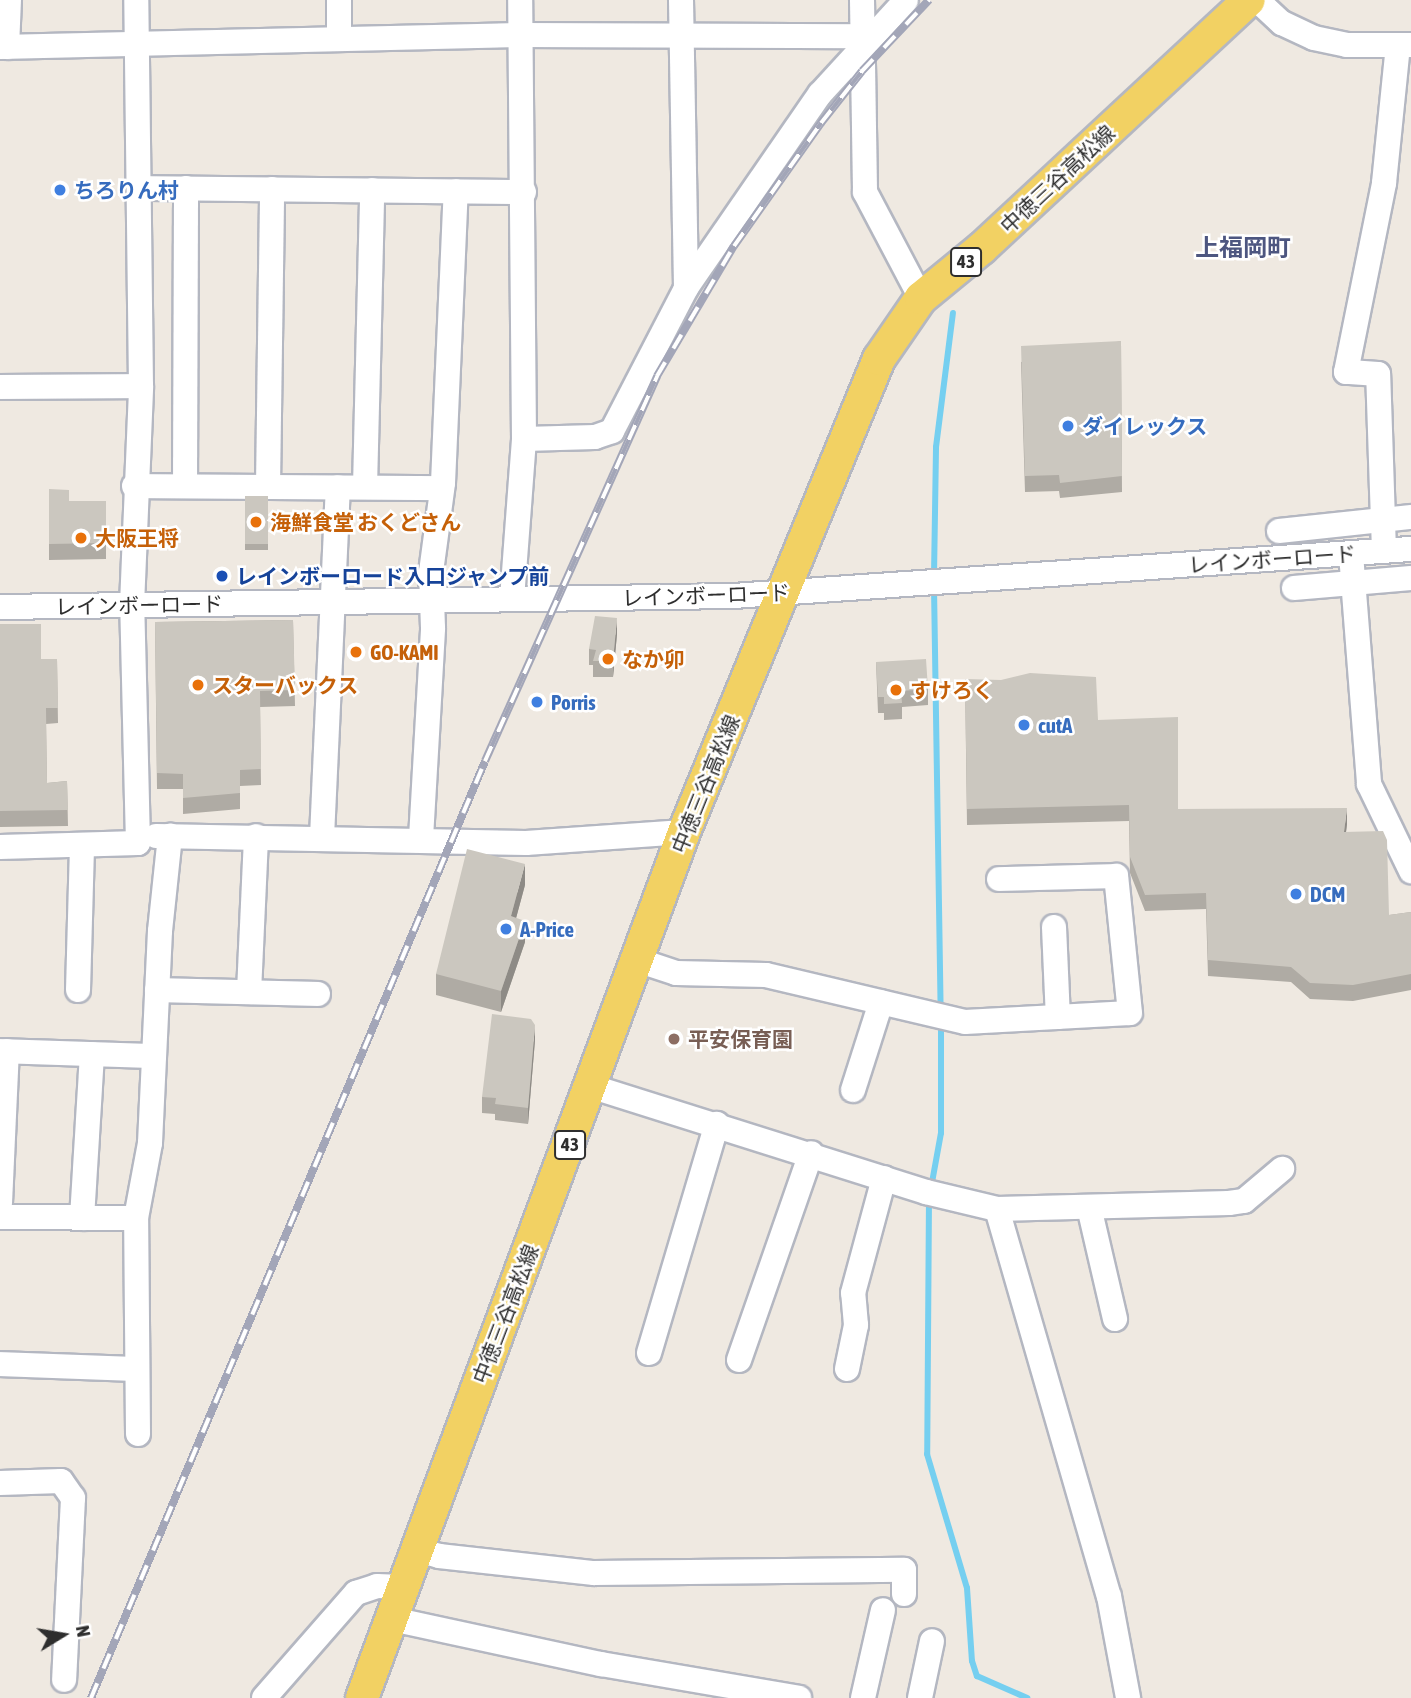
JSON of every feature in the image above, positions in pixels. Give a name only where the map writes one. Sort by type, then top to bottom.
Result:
[{"type":"main road","name":"中徳三谷高松線","points":[[362,1698],[593,1087],[684,832],[880,359],[920,298],[982,248],[1249,0]]},
{"type":"street","points":[[9,0],[4,47],[520,35],[863,42]]},
{"type":"street","points":[[0,847],[138,843],[132,605],[134,486],[141,386],[135,0]]},
{"type":"street","points":[[339,0],[339,39]]},
{"type":"street","points":[[512,599],[524,439],[524,192],[520,0]]},
{"type":"street","points":[[681,0],[686,288]]},
{"type":"street","points":[[862,0],[861,145],[865,192],[920,298]]},
{"type":"street","points":[[524,439],[594,437],[612,430],[686,288],[820,94],[863,42],[905,0]]},
{"type":"street","points":[[1258,0],[1282,23],[1314,38],[1347,46],[1404,46],[1384,183],[1346,372],[1378,374],[1384,551]]},
{"type":"street","points":[[140,188],[524,192]]},
{"type":"street","points":[[185,485],[186,188]]},
{"type":"street","points":[[268,486],[272,189]]},
{"type":"street","points":[[365,487],[372,190]]},
{"type":"street","points":[[421,838],[431,600],[442,488],[456,191]]},
{"type":"street","points":[[0,387],[141,386]]},
{"type":"street","points":[[134,486],[442,488]]},
{"type":"street","points":[[322,837],[338,487]]},
{"type":"street","points":[[1279,531],[1411,517]]},
{"type":"street","name":"レインボーロード","points":[[0,607],[782,593],[1411,549]]},
{"type":"street","points":[[1351,554],[1369,784],[1411,871]]},
{"type":"street","points":[[1294,588],[1411,578]]},
{"type":"street","points":[[138,836],[421,838],[527,844],[684,832]]},
{"type":"street","points":[[138,1434],[136,1218],[150,1143],[157,990],[170,836]]},
{"type":"street","points":[[249,992],[256,836]]},
{"type":"street","points":[[78,990],[82,845]]},
{"type":"street","points":[[637,960],[677,973],[766,975],[965,1022],[1130,1013],[1116,876],[999,879]]},
{"type":"street","points":[[1054,927],[1058,1017]]},
{"type":"street","points":[[157,990],[318,994]]},
{"type":"street","points":[[853,1090],[881,1002]]},
{"type":"street","points":[[0,1203],[3,1051],[154,1056]]},
{"type":"street","points":[[82,1218],[92,1054]]},
{"type":"street","points":[[593,1087],[884,1178],[997,1209],[1244,1201],[1282,1169]]},
{"type":"street","points":[[649,1353],[716,1125]]},
{"type":"street","points":[[739,1360],[811,1153]]},
{"type":"street","points":[[847,1369],[856,1325],[853,1293],[884,1178]]},
{"type":"street","points":[[1089,1207],[1115,1319]]},
{"type":"street","points":[[997,1209],[1110,1596],[1128,1698]]},
{"type":"street","points":[[0,1217],[136,1218]]},
{"type":"street","points":[[0,1364],[137,1369]]},
{"type":"street","points":[[0,1483],[61,1481],[73,1498],[64,1680]]},
{"type":"street","points":[[417,1550],[594,1573],[904,1570],[904,1594]]},
{"type":"street","points":[[264,1698],[356,1593],[377,1586],[402,1587]]},
{"type":"street","points":[[863,1698],[883,1610]]},
{"type":"street","points":[[392,1619],[601,1664],[799,1698]]},
{"type":"street","points":[[920,1698],[932,1641]]},
{"type":"building","points":[[1121,341],[1122,476],[1060,483],[1059,475],[1025,476],[1021,346]]},
{"type":"building","points":[[49,489],[69,490],[69,501],[106,501],[106,543],[49,544]]},
{"type":"building","name":"海鮮食堂 おくどさん","points":[[245,496],[268,496],[268,544],[245,544]]},
{"type":"building","points":[[595,616],[617,618],[613,661],[593,661],[596,650],[589,649]]},
{"type":"building","points":[[293,620],[295,690],[260,691],[261,769],[240,770],[240,793],[183,798],[183,774],[157,773],[155,622]]},
{"type":"building","points":[[0,624],[41,624],[41,659],[57,659],[58,708],[46,708],[47,783],[67,781],[68,810],[0,811]]},
{"type":"building","points":[[926,659],[928,689],[901,691],[902,703],[884,704],[884,697],[878,697],[876,662]]},
{"type":"building","points":[[1030,673],[1096,677],[1098,720],[1178,717],[1178,809],[1347,808],[1344,832],[1383,831],[1387,840],[1389,915],[1411,912],[1411,974],[1353,985],[1310,983],[1291,967],[1208,960],[1206,893],[1145,895],[1130,857],[1129,805],[967,809],[965,679],[1001,680]]},
{"type":"building","points":[[467,849],[525,864],[511,916],[525,921],[501,991],[436,974]]},
{"type":"building","points":[[492,1014],[531,1019],[535,1025],[528,1108],[495,1104],[496,1098],[482,1097]]},
{"type":"waterway","points":[[934,576],[936,447],[953,313]]},
{"type":"waterway","points":[[934,587],[941,1010]]},
{"type":"waterway","points":[[931,1188],[941,1133],[941,1021]]},
{"type":"waterway","points":[[929,1198],[927,1454],[967,1588],[972,1661],[977,1676],[1027,1698]]},
{"type":"railway","points":[[91,1698],[485,761],[657,376],[734,246],[821,123],[862,71],[929,0]]},
{"type":"place","name":"ちろりん村","points":[[60,190]]},
{"type":"place","name":"ダイレックス","points":[[1068,426]]},
{"type":"place","name":"海鮮食堂 おくどさん","points":[[256,522]]},
{"type":"place","name":"大阪王将","points":[[81,538]]},
{"type":"place","name":"レインボーロード入口ジャンプ前","points":[[222,576]]},
{"type":"place","name":"GO-KAMI","points":[[356,652]]},
{"type":"place","name":"なか卯","points":[[608,659]]},
{"type":"place","name":"スターバックス","points":[[198,685]]},
{"type":"place","name":"すけろく","points":[[896,690]]},
{"type":"place","name":"Porris","points":[[537,702]]},
{"type":"place","name":"cutA","points":[[1024,725]]},
{"type":"place","name":"DCM","points":[[1296,894]]},
{"type":"place","name":"A-Price","points":[[506,929]]},
{"type":"place","name":"平安保育園","points":[[674,1039]]},
{"type":"district","name":"上福岡町","points":[[1243,248]]}]
